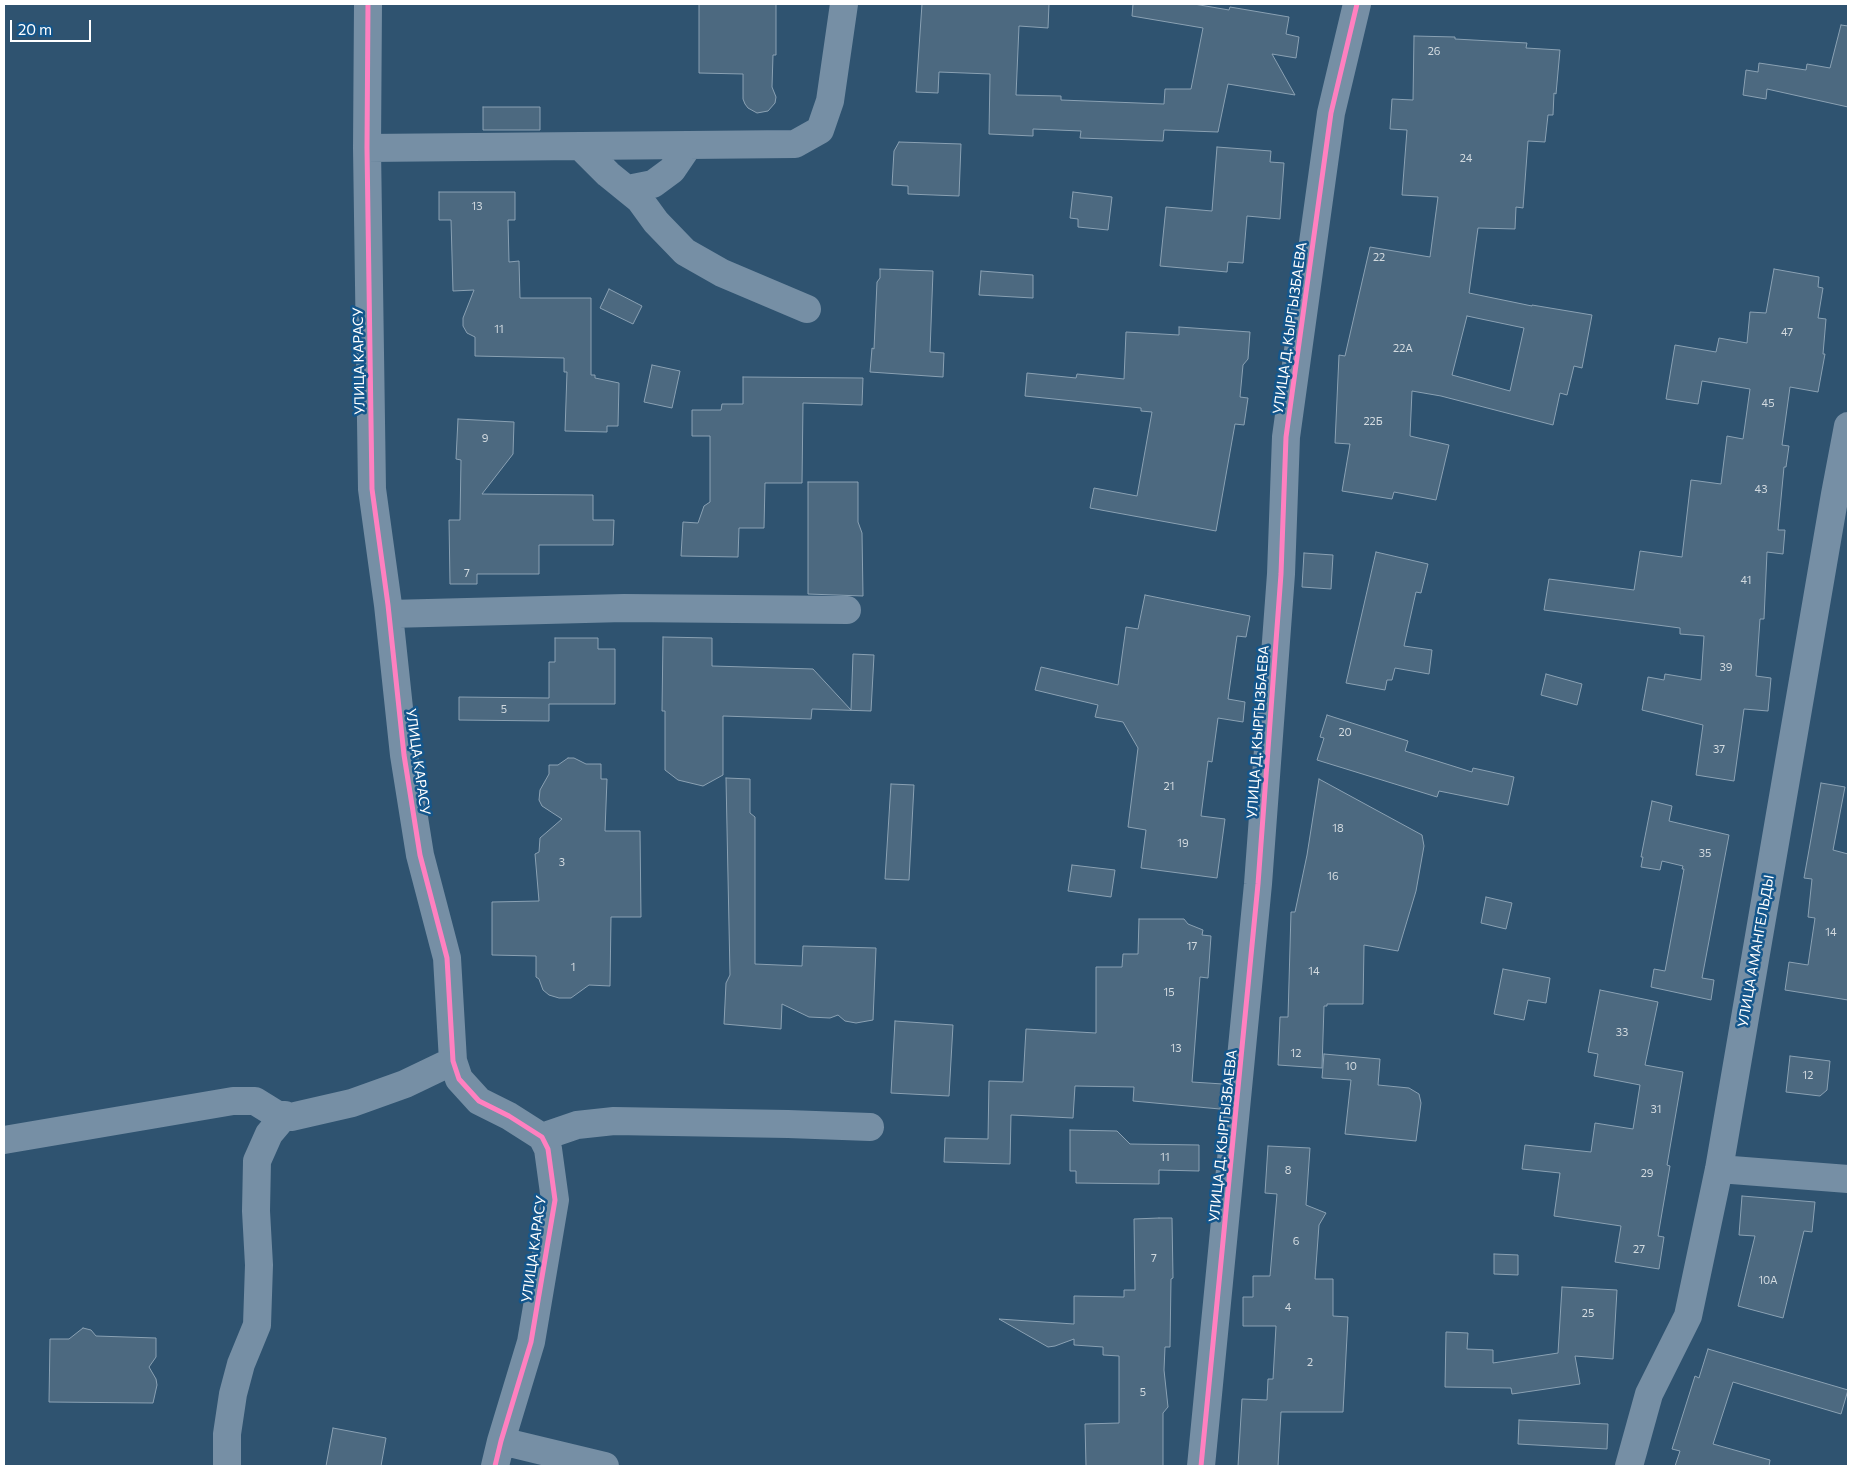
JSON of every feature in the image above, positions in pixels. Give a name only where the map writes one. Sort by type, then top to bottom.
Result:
[{"type":"street","name":"УЛИЦА КАРАСУ","points":[[368,4],[367,148],[372,490],[389,614],[404,755],[420,855],[447,958],[453,1060],[459,1079],[479,1101],[509,1116],[542,1137],[548,1149],[555,1200],[531,1342],[498,1453]]},
{"type":"street","points":[[367,148],[795,144],[820,130],[830,101],[844,4]]},
{"type":"street","name":"УЛИЦА Д. КЫРГЫЗБАЕВА","points":[[1201,1466],[1258,884],[1281,574],[1286,437],[1331,112],[1357,4]]},
{"type":"street","points":[[628,189],[653,184],[672,170],[689,145]]},
{"type":"street","points":[[580,146],[640,200],[656,222],[685,252],[722,273],[808,309]]},
{"type":"street","name":"УЛИЦА АМАНГЕЛЬДЫ","points":[[1629,1466],[1649,1394],[1688,1316],[1719,1169],[1833,503],[1848,426]]},
{"type":"street","points":[[389,614],[624,608],[847,610]]},
{"type":"street","points":[[4,1140],[233,1101],[255,1101],[276,1114],[291,1117],[352,1103],[405,1084],[453,1060]]},
{"type":"street","points":[[227,1466],[227,1434],[232,1394],[241,1364],[257,1325],[259,1264],[256,1211],[257,1161],[269,1134],[285,1115]]},
{"type":"street","points":[[542,1137],[577,1125],[614,1121],[788,1124],[870,1128]]},
{"type":"street","points":[[1719,1169],[1848,1179]]},
{"type":"street","points":[[498,1453],[605,1466]]},
{"type":"building","points":[[699,4],[776,4],[776,55],[773,55],[772,87],[776,97],[775,103],[768,111],[757,113],[745,104],[743,99],[743,74],[699,73]]},
{"type":"building","points":[[922,4],[1049,4],[1048,28],[1019,26],[1016,95],[1061,96],[1061,100],[1164,104],[1165,89],[1191,89],[1203,28],[1132,16],[1133,4],[1194,4],[1229,10],[1230,7],[1289,17],[1286,34],[1299,37],[1296,58],[1272,54],[1295,95],[1228,84],[1218,132],[1164,130],[1163,141],[1080,138],[1081,131],[1033,129],[1033,136],[989,134],[990,74],[939,72],[938,93],[916,92]]},
{"type":"building","points":[[1841,25],[1848,26],[1848,107],[1767,89],[1766,99],[1743,95],[1746,70],[1758,72],[1759,63],[1806,70],[1807,64],[1830,68]]},
{"type":"building","points":[[1414,36],[1455,37],[1455,39],[1527,43],[1526,48],[1560,50],[1553,115],[1548,115],[1545,142],[1528,141],[1523,208],[1516,207],[1515,229],[1478,228],[1469,293],[1532,306],[1592,315],[1582,368],[1574,366],[1567,395],[1560,393],[1553,425],[1441,396],[1412,391],[1410,436],[1449,445],[1436,500],[1394,492],[1392,499],[1342,491],[1350,444],[1335,443],[1339,355],[1345,356],[1370,247],[1430,257],[1438,197],[1402,195],[1407,130],[1390,129],[1392,99],[1413,100]],"holes":[[[1467,316],[1524,328],[1510,391],[1452,375]]]},
{"type":"building","points":[[483,107],[540,107],[540,130],[483,130]]},
{"type":"building","points":[[899,142],[961,144],[959,196],[908,194],[908,186],[892,185],[894,151]]},
{"type":"building","points":[[1217,147],[1271,151],[1270,162],[1284,163],[1280,219],[1247,216],[1243,263],[1228,262],[1227,272],[1160,266],[1166,207],[1212,211]]},
{"type":"building","points":[[439,192],[515,192],[515,220],[508,220],[509,262],[519,261],[520,298],[591,298],[591,375],[595,375],[595,378],[619,383],[618,426],[607,426],[607,432],[565,431],[567,372],[564,372],[564,358],[475,356],[475,337],[467,333],[463,326],[463,318],[474,290],[453,291],[451,220],[439,220]]},
{"type":"building","points":[[1073,192],[1112,197],[1108,230],[1078,227],[1078,219],[1070,218]]},
{"type":"building","points":[[880,269],[933,271],[930,352],[944,353],[943,377],[870,372],[872,348],[874,349],[877,282],[880,278]]},
{"type":"building","points":[[1774,269],[1819,277],[1818,287],[1823,288],[1818,318],[1826,319],[1823,354],[1825,354],[1818,392],[1790,387],[1782,445],[1789,446],[1786,467],[1784,467],[1778,530],[1785,530],[1783,554],[1767,552],[1764,619],[1760,619],[1756,676],[1771,678],[1768,711],[1744,709],[1734,781],[1696,775],[1703,725],[1642,710],[1648,677],[1664,680],[1665,674],[1701,680],[1704,636],[1680,634],[1680,628],[1544,610],[1549,579],[1634,590],[1640,551],[1682,557],[1691,480],[1721,484],[1727,436],[1743,439],[1750,389],[1702,381],[1698,404],[1666,399],[1675,345],[1716,352],[1719,338],[1747,343],[1750,312],[1766,313]]},
{"type":"building","points":[[981,271],[1033,275],[1033,298],[979,295]]},
{"type":"building","points":[[609,289],[642,306],[633,324],[600,308]]},
{"type":"building","points":[[1179,327],[1250,332],[1248,359],[1243,365],[1240,397],[1248,398],[1244,425],[1235,424],[1216,531],[1090,508],[1094,488],[1137,496],[1152,412],[1141,411],[1141,408],[1025,396],[1027,373],[1076,378],[1077,374],[1124,379],[1126,332],[1179,335]]},
{"type":"building","points":[[652,365],[680,371],[672,408],[644,402]]},
{"type":"building","points":[[743,377],[863,378],[862,405],[803,403],[802,483],[765,483],[764,528],[739,528],[738,557],[681,556],[683,522],[698,523],[704,506],[710,502],[710,436],[692,436],[692,410],[721,410],[722,404],[743,404]]},
{"type":"building","points":[[458,419],[514,422],[513,454],[482,494],[593,495],[593,520],[614,520],[613,545],[539,545],[539,574],[477,574],[477,584],[450,584],[449,520],[460,520],[461,460],[456,459]]},
{"type":"building","points":[[808,482],[858,482],[858,522],[862,533],[863,596],[808,594]]},
{"type":"building","points":[[1376,552],[1428,564],[1421,593],[1416,592],[1404,646],[1432,650],[1429,674],[1395,668],[1392,680],[1387,680],[1385,690],[1346,683]]},
{"type":"building","points":[[1304,553],[1333,555],[1331,589],[1302,587]]},
{"type":"building","points":[[1145,595],[1250,616],[1246,637],[1237,636],[1228,699],[1245,702],[1243,722],[1218,718],[1212,762],[1208,761],[1201,816],[1225,819],[1217,878],[1141,868],[1146,830],[1128,827],[1138,748],[1123,722],[1095,717],[1098,705],[1035,690],[1041,667],[1118,685],[1126,627],[1138,629]]},
{"type":"building","points":[[663,637],[712,638],[712,666],[813,669],[851,710],[853,654],[874,655],[871,711],[812,709],[811,719],[723,716],[723,775],[703,786],[678,780],[665,770],[665,711],[662,711]]},
{"type":"building","points":[[555,638],[598,638],[598,649],[615,649],[615,704],[549,704],[549,721],[459,720],[459,697],[549,698],[549,662],[555,662]]},
{"type":"building","points":[[1546,674],[1582,684],[1577,705],[1541,695]]},
{"type":"building","points":[[1327,715],[1408,741],[1405,751],[1472,772],[1473,768],[1514,777],[1508,805],[1439,791],[1437,797],[1317,760],[1324,738],[1320,737]]},
{"type":"building","points":[[568,758],[574,758],[586,764],[601,764],[601,779],[607,779],[605,831],[640,831],[641,917],[611,917],[610,986],[589,985],[571,998],[559,998],[549,995],[543,990],[539,979],[536,977],[536,956],[492,955],[492,902],[539,901],[535,854],[539,852],[540,838],[562,819],[542,806],[539,800],[540,790],[549,774],[549,765],[558,765]]},
{"type":"building","points":[[726,778],[750,779],[750,813],[755,817],[755,964],[802,966],[803,946],[876,948],[873,1020],[856,1023],[845,1021],[838,1015],[830,1018],[809,1017],[782,1004],[781,1029],[724,1024],[726,983],[730,975]]},
{"type":"building","points":[[1319,779],[1422,835],[1424,846],[1416,891],[1398,951],[1364,945],[1363,1004],[1327,1004],[1327,1006],[1324,1006],[1322,1068],[1278,1065],[1280,1017],[1288,1017],[1291,912],[1295,912],[1307,855]]},
{"type":"building","points":[[1821,783],[1845,787],[1833,850],[1848,854],[1848,1000],[1785,990],[1789,962],[1808,965],[1815,918],[1808,917],[1812,879],[1804,878]]},
{"type":"building","points":[[891,784],[914,785],[909,880],[885,879]]},
{"type":"building","points":[[1652,801],[1672,806],[1669,821],[1729,835],[1702,978],[1714,980],[1711,1000],[1651,987],[1654,969],[1665,971],[1684,869],[1682,869],[1683,866],[1662,861],[1660,870],[1641,867],[1643,857],[1641,857]]},
{"type":"building","points":[[1072,865],[1115,870],[1111,897],[1068,891]]},
{"type":"building","points":[[1486,897],[1512,903],[1506,929],[1481,923]]},
{"type":"building","points":[[1139,919],[1184,919],[1188,924],[1203,930],[1202,935],[1211,936],[1208,978],[1200,977],[1192,1082],[1223,1084],[1220,1109],[1133,1101],[1134,1087],[1075,1086],[1073,1118],[1011,1115],[1010,1164],[944,1162],[945,1138],[988,1139],[989,1081],[1023,1082],[1026,1029],[1096,1033],[1096,967],[1122,967],[1123,954],[1138,954]]},
{"type":"building","points":[[1503,969],[1550,978],[1546,1003],[1528,1000],[1524,1020],[1494,1014]]},
{"type":"building","points":[[1600,990],[1658,1002],[1645,1065],[1683,1072],[1667,1165],[1670,1166],[1658,1236],[1664,1237],[1659,1269],[1615,1262],[1621,1226],[1554,1216],[1560,1173],[1522,1169],[1525,1145],[1591,1152],[1595,1123],[1633,1129],[1640,1085],[1594,1076],[1598,1054],[1588,1052]]},
{"type":"building","points":[[895,1021],[953,1025],[949,1096],[891,1093]]},
{"type":"building","points":[[1324,1054],[1380,1059],[1378,1085],[1409,1088],[1419,1094],[1421,1103],[1416,1141],[1345,1134],[1351,1080],[1322,1078]]},
{"type":"building","points":[[1790,1056],[1830,1061],[1827,1090],[1820,1096],[1786,1092]]},
{"type":"building","points":[[1070,1130],[1117,1131],[1130,1144],[1199,1145],[1199,1171],[1159,1170],[1159,1184],[1076,1183],[1076,1171],[1070,1171]]},
{"type":"building","points":[[1268,1146],[1310,1148],[1306,1205],[1326,1213],[1319,1225],[1315,1279],[1333,1279],[1333,1316],[1348,1317],[1343,1412],[1281,1412],[1278,1466],[1238,1466],[1242,1399],[1267,1400],[1268,1379],[1273,1379],[1276,1326],[1243,1326],[1243,1297],[1253,1297],[1253,1276],[1270,1276],[1277,1194],[1265,1193]]},
{"type":"building","points":[[1742,1196],[1815,1202],[1812,1232],[1804,1231],[1783,1318],[1738,1306],[1755,1236],[1739,1235]]},
{"type":"building","points":[[1172,1218],[1173,1278],[1171,1279],[1170,1347],[1165,1347],[1164,1370],[1168,1407],[1163,1413],[1163,1466],[1086,1466],[1085,1424],[1119,1423],[1119,1356],[1103,1355],[1103,1347],[1074,1345],[1074,1339],[1048,1347],[999,1319],[1074,1324],[1074,1296],[1124,1297],[1124,1290],[1135,1290],[1134,1219]]},
{"type":"building","points":[[1494,1254],[1518,1255],[1518,1275],[1494,1274]]},
{"type":"building","points":[[1562,1287],[1617,1290],[1613,1359],[1575,1356],[1580,1384],[1512,1394],[1511,1388],[1445,1387],[1446,1332],[1468,1333],[1467,1349],[1493,1350],[1493,1363],[1558,1353]]},
{"type":"building","points":[[83,1328],[91,1330],[96,1336],[156,1338],[156,1357],[149,1367],[156,1379],[157,1385],[153,1403],[49,1402],[50,1339],[69,1339]]},
{"type":"building","points":[[1708,1349],[1848,1390],[1841,1414],[1733,1382],[1713,1444],[1770,1460],[1769,1466],[1675,1466],[1680,1451],[1672,1449],[1695,1376],[1699,1378]]},
{"type":"building","points":[[1519,1420],[1608,1424],[1607,1449],[1518,1444]]},
{"type":"building","points":[[333,1428],[386,1438],[381,1466],[326,1466]]},
{"type":"cycle path","points":[[368,4],[367,148],[372,489],[388,605],[404,755],[420,855],[447,958],[453,1061],[459,1079],[479,1101],[509,1116],[542,1137],[548,1149],[555,1200],[531,1342],[495,1466]]},
{"type":"cycle path","points":[[1201,1466],[1258,884],[1281,574],[1286,437],[1331,113],[1357,4]]}]
